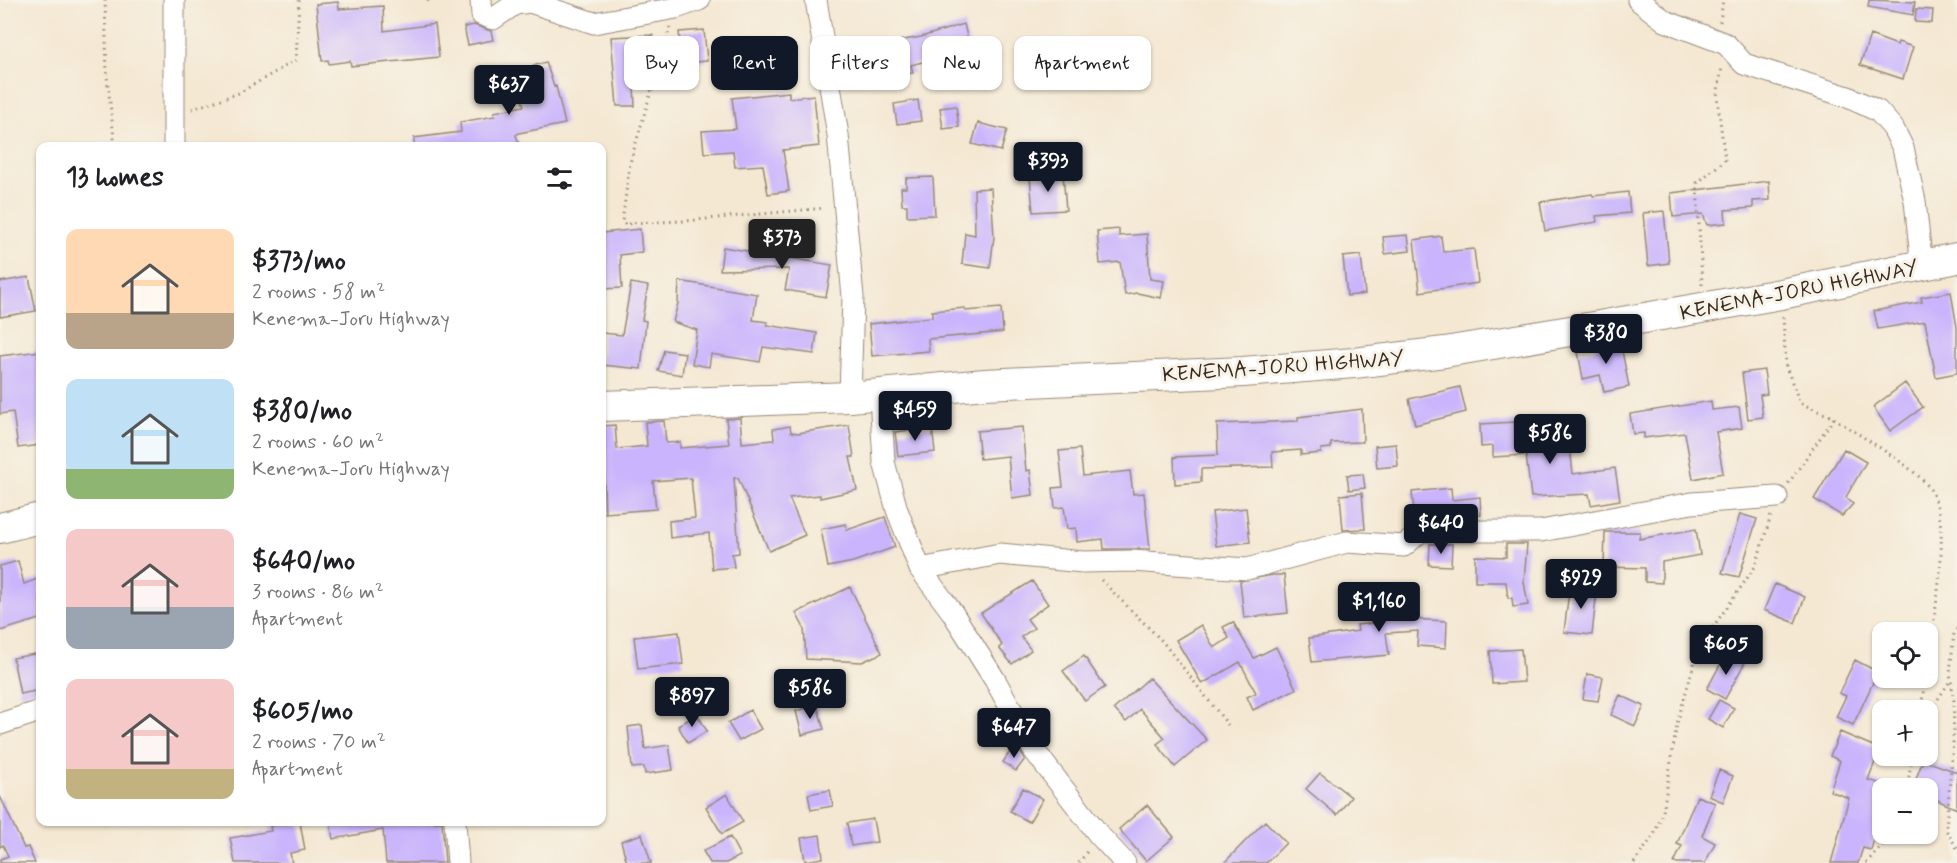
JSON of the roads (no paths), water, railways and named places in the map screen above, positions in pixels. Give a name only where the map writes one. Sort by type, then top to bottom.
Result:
[{"type":"highway","name":"KENEMA-JORU HIGHWAY","points":[[606,406],[850,397],[985,384],[1243,372],[1354,363],[1445,352],[1703,308],[1922,267],[1957,258]]},
{"type":"highway","points":[[0,528],[36,519]]},
{"type":"street","points":[[174,0],[174,142]]},
{"type":"street","points":[[481,0],[482,15],[493,19],[515,4],[530,2],[594,23],[676,8],[699,0]]},
{"type":"street","points":[[816,0],[838,135],[853,297],[850,397]]},
{"type":"street","points":[[1638,0],[1665,21],[1726,45],[1744,64],[1848,97],[1878,111],[1893,128],[1903,148],[1915,201],[1922,267]]},
{"type":"street","points":[[880,395],[884,462],[897,510],[920,569],[964,631],[1033,749],[1099,835],[1125,863]]},
{"type":"street","points":[[920,569],[1000,554],[1083,562],[1132,561],[1247,569],[1347,542],[1404,546],[1421,531],[1541,531],[1692,503],[1777,497]]},
{"type":"street","points":[[0,724],[36,712]]},
{"type":"street","points":[[455,826],[458,863]]}]
